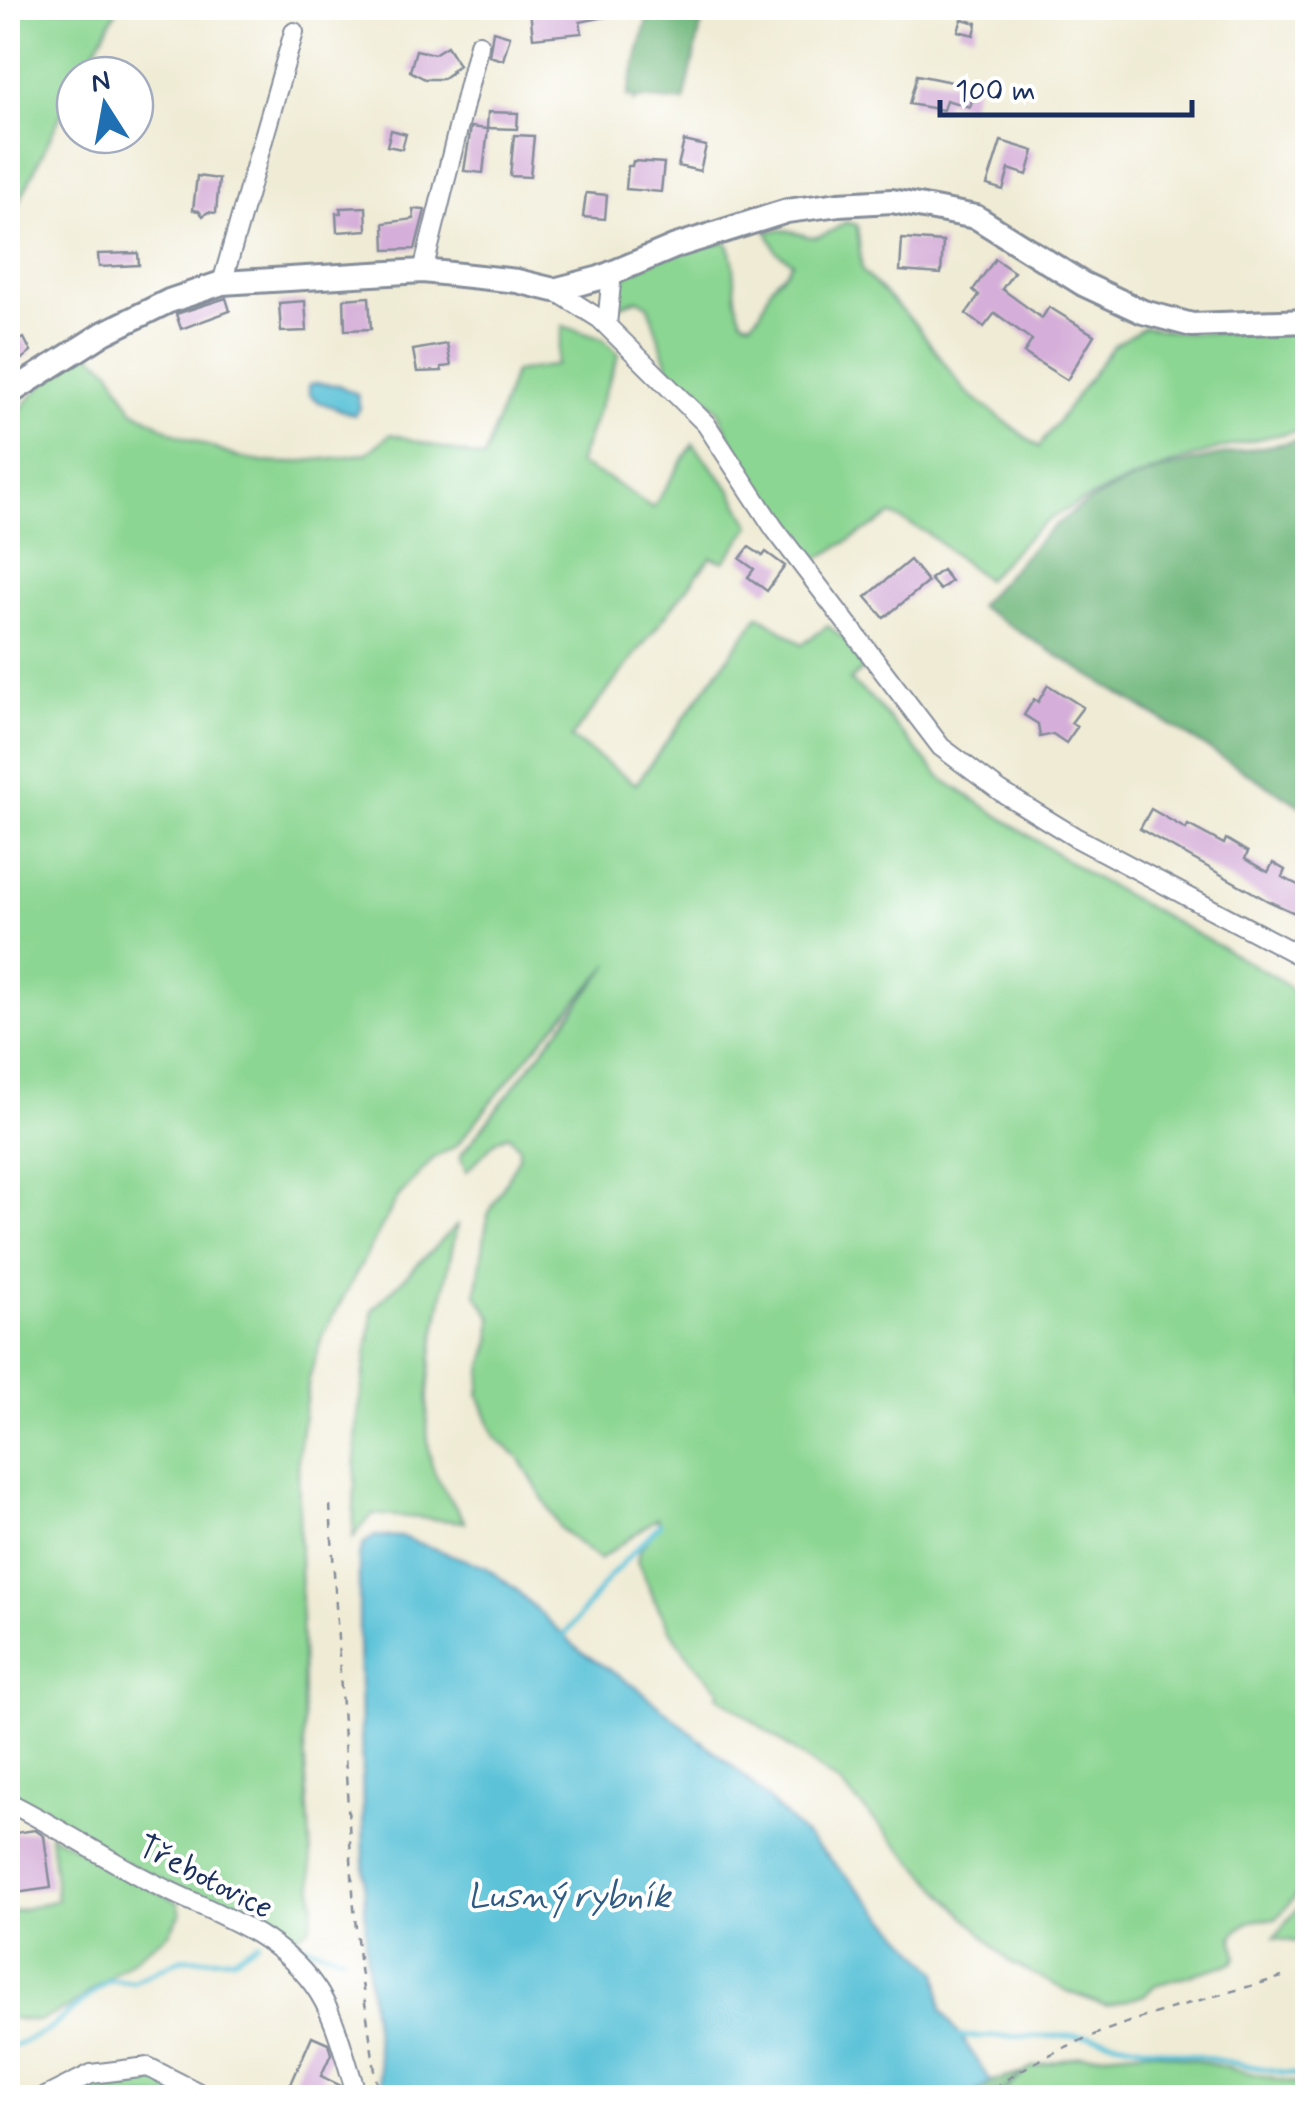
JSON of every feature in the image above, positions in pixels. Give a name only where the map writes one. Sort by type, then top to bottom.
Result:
[{"type":"street","points":[[222,282],[294,32]]},
{"type":"street","points":[[424,271],[480,44]]},
{"type":"street","points":[[554,290],[787,211],[892,201],[976,217],[1083,284],[1143,312],[1192,325],[1308,321]]},
{"type":"street","points":[[8,394],[104,333],[170,301],[222,282],[424,271],[517,281],[554,290],[607,326],[706,424],[774,528],[941,747],[1000,791],[1075,837],[1308,960]]},
{"type":"street","points":[[607,326],[612,273]]},
{"type":"street","name":"Třebotovice","points":[[8,1802],[161,1888],[214,1908],[267,1940],[312,1983],[328,2010],[358,2098]]},
{"type":"street","points":[[43,2098],[91,2074],[148,2066],[209,2098]]},
{"type":"path","points":[[330,1506],[357,1939],[379,2098]]},
{"type":"path","points":[[982,2098],[1055,2051],[1127,2023],[1282,1977]]},
{"type":"green space","points":[[8,8],[118,8],[92,55],[55,55],[55,127],[8,225]]},
{"type":"green space","points":[[650,8],[705,8],[684,102],[639,98],[634,102],[635,98],[627,97]]},
{"type":"green space","points":[[846,222],[857,225],[862,271],[916,325],[966,392],[1039,447],[1113,346],[1144,327],[1188,333],[1307,330],[1307,430],[1213,451],[1149,472],[1088,499],[1040,527],[986,580],[927,533],[892,515],[816,560],[739,459],[717,408],[704,397],[690,394],[669,369],[648,305],[638,299],[617,307],[618,295],[620,283],[632,269],[726,241],[733,260],[739,310],[743,320],[750,322],[792,262],[776,251],[767,231],[791,231],[812,237]]},
{"type":"green space","points":[[563,326],[603,339],[619,354],[578,464],[653,508],[693,444],[731,490],[751,526],[724,562],[711,557],[571,738],[636,784],[759,615],[802,644],[828,626],[849,643],[864,668],[850,681],[872,699],[941,778],[1091,876],[1277,978],[1307,1001],[1307,1883],[1276,1919],[1252,1921],[1238,1930],[1233,1936],[1237,1956],[1233,1963],[1155,1985],[1145,1995],[1107,2006],[1071,1993],[1008,1961],[841,1785],[717,1695],[720,1690],[671,1630],[637,1561],[639,1551],[659,1524],[657,1518],[599,1560],[560,1528],[520,1459],[495,1437],[479,1394],[491,1341],[492,1317],[476,1295],[488,1215],[519,1157],[519,1146],[508,1135],[497,1140],[466,1172],[460,1156],[610,964],[456,1146],[434,1158],[398,1197],[323,1335],[309,1379],[298,1457],[304,1747],[314,1904],[310,1927],[294,1937],[274,1933],[130,1866],[8,1795],[8,424],[55,374],[90,353],[110,369],[132,409],[176,434],[236,457],[286,463],[343,457],[367,453],[391,434],[484,459],[514,372],[556,365]]},
{"type":"green space","points":[[1308,439],[1307,810],[978,606],[1043,537],[1093,499],[1182,464]]},
{"type":"green space","points":[[457,1225],[434,1343],[427,1405],[433,1469],[465,1522],[373,1514],[353,1538],[357,1423],[373,1309]]},
{"type":"green space","points":[[50,1834],[178,1902],[181,1913],[169,1933],[68,2008],[39,2021],[8,2018],[8,1913],[57,1900]]},
{"type":"green space","points":[[1307,1897],[1307,1944],[1274,1938]]},
{"type":"green space","points":[[1149,2050],[1308,2086],[1307,2098],[998,2098],[1030,2068],[1080,2056]]},
{"type":"green space","points":[[1024,2073],[998,2097],[970,2097],[991,2081]]},
{"type":"green space","points":[[130,2074],[180,2088],[197,2098],[59,2098],[106,2077]]},
{"type":"water","points":[[309,385],[338,385],[357,394],[360,408],[354,415],[319,402],[309,394]]},
{"type":"water","name":"Lusný rybník","points":[[375,1536],[402,1537],[485,1567],[514,1588],[580,1651],[636,1687],[737,1770],[832,1861],[938,1972],[942,2010],[991,2081],[968,2098],[382,2097],[366,1954],[359,1641],[359,1557],[364,1543]]},
{"type":"building","points":[[620,8],[620,14],[580,22],[582,33],[533,38],[530,10]]},
{"type":"building","points":[[962,19],[977,23],[974,35],[958,31]]},
{"type":"building","points":[[493,31],[510,36],[503,60],[489,56]]},
{"type":"building","points":[[447,46],[459,65],[442,79],[425,79],[410,71],[416,50],[434,54]]},
{"type":"building","points":[[917,75],[976,87],[970,107],[946,100],[943,110],[909,104]]},
{"type":"building","points":[[488,112],[518,113],[517,129],[487,128]]},
{"type":"building","points":[[471,127],[488,129],[483,173],[464,171]]},
{"type":"building","points":[[391,130],[406,134],[402,149],[387,146]]},
{"type":"building","points":[[514,135],[534,136],[530,177],[510,176]]},
{"type":"building","points":[[684,141],[706,146],[700,171],[678,166]]},
{"type":"building","points":[[1001,141],[1034,151],[1027,175],[1009,169],[1003,190],[987,185]]},
{"type":"building","points":[[633,161],[664,163],[661,192],[626,189],[628,166]]},
{"type":"building","points":[[197,176],[219,179],[216,213],[203,216],[193,210]]},
{"type":"building","points":[[586,193],[607,195],[605,219],[583,217]]},
{"type":"building","points":[[366,207],[367,230],[337,232],[336,213],[341,213],[340,208]]},
{"type":"building","points":[[413,209],[425,210],[415,249],[385,250],[384,223],[414,219]]},
{"type":"building","points":[[902,239],[943,242],[941,274],[900,271]]},
{"type":"building","points":[[138,253],[139,265],[99,267],[98,254]]},
{"type":"building","points":[[995,259],[1014,272],[1002,289],[1042,318],[1049,307],[1094,335],[1067,380],[1024,353],[1032,340],[995,313],[984,327],[966,314],[979,295],[973,290]]},
{"type":"building","points":[[369,297],[371,329],[345,330],[344,299]]},
{"type":"building","points":[[226,298],[230,311],[181,329],[176,314]]},
{"type":"building","points":[[305,301],[307,331],[281,332],[279,303]]},
{"type":"building","points":[[24,338],[31,352],[8,369],[8,345]]},
{"type":"building","points":[[447,344],[451,366],[441,367],[442,371],[417,372],[413,350]]},
{"type":"building","points":[[749,547],[763,556],[766,552],[785,566],[767,591],[748,577],[754,569],[740,559]]},
{"type":"building","points":[[910,560],[928,582],[884,618],[866,597]]},
{"type":"building","points":[[942,570],[951,581],[940,590],[930,579]]},
{"type":"building","points":[[1048,685],[1083,707],[1071,723],[1077,727],[1066,743],[1053,734],[1040,737],[1038,724],[1024,715]]},
{"type":"building","points":[[1151,809],[1186,829],[1188,825],[1224,844],[1226,839],[1248,852],[1245,859],[1268,872],[1273,863],[1285,870],[1282,877],[1308,890],[1308,919],[1268,901],[1140,829]]},
{"type":"building","points":[[35,1830],[44,1836],[51,1888],[8,1894],[8,1834]]},
{"type":"building","points":[[312,2036],[328,2043],[331,2054],[321,2076],[341,2086],[345,2098],[295,2098],[300,2088],[291,2084]]},
{"type":"waterway","points":[[561,1640],[610,1576],[660,1524]]},
{"type":"waterway","points":[[270,1934],[342,1956]]},
{"type":"waterway","points":[[8,2048],[47,2031],[109,1980],[132,1982],[181,1959],[234,1958],[258,1942]]},
{"type":"waterway","points":[[954,2037],[1089,2036],[1308,2077]]}]
